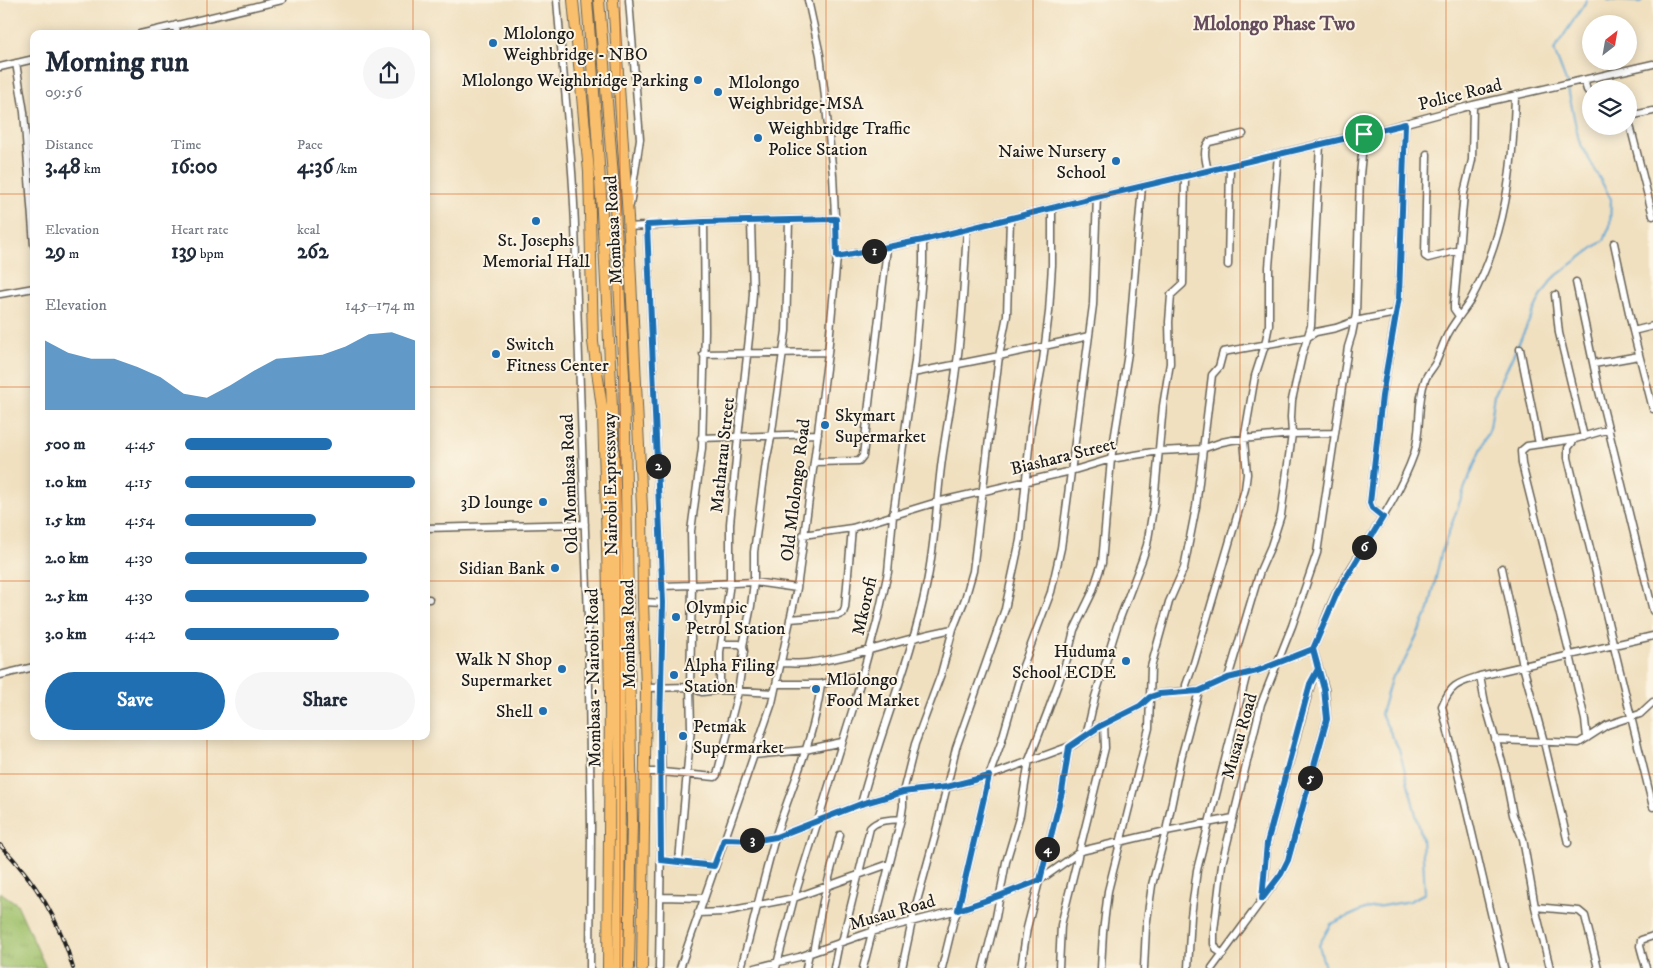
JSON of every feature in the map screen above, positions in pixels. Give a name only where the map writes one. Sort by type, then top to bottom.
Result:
[{"type":"highway","name":"Mombasa - Nairobi Road","points":[[573,0],[589,172],[593,342],[603,415],[610,697],[608,968]]},
{"type":"highway","name":"Nairobi Expressway","points":[[587,0],[596,113],[613,418],[618,617],[620,855],[618,968]]},
{"type":"highway","name":"Nairobi Expressway","points":[[599,0],[613,179],[624,375],[632,821],[629,968]]},
{"type":"highway","name":"Mombasa Road","points":[[613,0],[629,222],[642,508],[646,688],[642,968]]},
{"type":"street","points":[[156,30],[282,0]]},
{"type":"street","name":"Old Mombasa Road","points":[[557,0],[574,198],[585,524],[591,797],[590,968]]},
{"type":"street","points":[[629,0],[640,140],[629,222],[647,225],[836,219]]},
{"type":"street","name":"Old Mlolongo Road","points":[[680,968],[774,693],[797,588],[818,434],[837,257],[834,175],[820,55],[808,0]]},
{"type":"street","points":[[176,25],[177,30]]},
{"type":"street","points":[[0,67],[30,60]]},
{"type":"street","points":[[16,63],[24,112],[30,191]]},
{"type":"street","name":"Police Road","points":[[1584,80],[1653,64]]},
{"type":"street","name":"Police Road","points":[[837,257],[966,230],[1097,196],[1185,177],[1405,124],[1473,105],[1582,80]]},
{"type":"street","points":[[1212,968],[1281,874],[1288,860],[1327,719],[1324,689],[1313,649],[1337,593],[1383,517],[1405,474],[1414,453],[1420,396],[1425,378],[1435,364],[1448,333],[1469,302],[1489,262],[1500,230],[1510,184],[1515,96]]},
{"type":"street","points":[[1459,316],[1454,309],[1454,304],[1464,193],[1472,160],[1473,105]]},
{"type":"street","points":[[1637,114],[1653,111]]},
{"type":"street","points":[[1383,517],[1372,508],[1370,503],[1382,396],[1400,288],[1405,124]]},
{"type":"street","points":[[1208,171],[1205,152],[1209,142],[1243,134]]},
{"type":"street","name":"Musau Road","points":[[1223,954],[1214,944],[1222,864],[1261,704],[1292,626],[1317,553],[1348,347],[1355,321],[1358,298],[1360,175],[1364,134]]},
{"type":"street","points":[[1633,135],[1653,216]]},
{"type":"street","points":[[1228,678],[1260,571],[1271,546],[1281,515],[1292,434],[1292,400],[1302,355],[1311,326],[1320,144]]},
{"type":"street","points":[[1186,691],[1186,685],[1245,489],[1247,474],[1244,440],[1255,376],[1266,345],[1269,324],[1269,267],[1278,154]]},
{"type":"street","points":[[1427,154],[1425,256],[1428,258],[1459,250]]},
{"type":"street","points":[[1228,265],[1230,166]]},
{"type":"street","points":[[1086,736],[1095,697],[1117,626],[1147,544],[1154,503],[1163,406],[1170,362],[1169,322],[1171,295],[1183,284],[1185,177]]},
{"type":"street","points":[[983,968],[1020,815],[1029,760],[1067,659],[1074,630],[1092,592],[1102,562],[1111,459],[1128,353],[1142,186]]},
{"type":"street","points":[[942,968],[958,910],[989,776],[1001,743],[1022,666],[1051,592],[1061,548],[1093,305],[1097,196]]},
{"type":"street","points":[[902,968],[956,748],[1004,609],[1020,540],[1031,427],[1045,345],[1052,265],[1052,208]]},
{"type":"street","points":[[863,968],[901,819],[903,792],[914,744],[941,674],[973,572],[999,356],[1007,314],[1010,219]]},
{"type":"street","points":[[645,772],[717,776],[738,692],[743,646],[754,582],[754,552],[766,462],[772,435],[788,310],[789,221]]},
{"type":"street","points":[[679,861],[692,727],[690,687],[691,531],[701,465],[705,322],[704,222]]},
{"type":"street","name":"Matharau Street","points":[[720,690],[718,682],[730,583],[730,524],[753,293],[752,222]]},
{"type":"street","points":[[647,225],[663,603],[660,728],[662,772],[659,968]]},
{"type":"street","points":[[861,804],[871,766],[882,739],[914,636],[927,586],[957,364],[963,302],[966,230]]},
{"type":"street","name":"Mkorofi","points":[[776,965],[794,898],[870,649],[888,572],[893,516],[913,373],[923,264],[923,240]]},
{"type":"street","points":[[1614,243],[1633,331],[1653,409]]},
{"type":"street","points":[[814,462],[859,461],[863,456],[887,248]]},
{"type":"street","points":[[1576,282],[1630,520],[1653,611]]},
{"type":"street","points":[[0,294],[30,289]]},
{"type":"street","points":[[1555,295],[1559,333],[1584,437]]},
{"type":"street","points":[[1101,968],[1108,891],[1149,728],[1151,667],[1169,602],[1184,568],[1196,507],[1212,376],[1220,364],[1221,353],[1308,336],[1355,321],[1396,313]]},
{"type":"street","points":[[1633,331],[1653,326]]},
{"type":"street","points":[[913,373],[1089,336]]},
{"type":"street","points":[[1520,349],[1539,444]]},
{"type":"street","points":[[703,354],[828,352]]},
{"type":"street","points":[[1594,364],[1639,356]]},
{"type":"street","points":[[1587,738],[1585,720],[1522,464],[1521,451],[1527,446],[1575,439],[1609,429]]},
{"type":"street","name":"Biashara Street","points":[[803,535],[852,528],[937,502],[1071,471],[1111,459],[1159,451],[1202,449],[1222,442],[1292,434],[1335,432]]},
{"type":"street","points":[[701,438],[818,434]]},
{"type":"street","points":[[1575,439],[1568,448],[1568,458],[1653,808]]},
{"type":"street","points":[[430,528],[585,524]]},
{"type":"street","points":[[790,619],[839,615],[843,613],[852,528]]},
{"type":"street","points":[[1502,568],[1523,666],[1544,742],[1568,843]]},
{"type":"street","points":[[662,586],[754,582],[797,588]]},
{"type":"street","points":[[643,602],[663,603]]},
{"type":"street","points":[[780,663],[806,664],[870,649],[914,636],[954,629]]},
{"type":"street","points":[[1504,968],[1442,706],[1447,694],[1456,684],[1480,676],[1653,636]]},
{"type":"street","points":[[722,644],[739,644],[743,646]]},
{"type":"street","points":[[724,839],[758,840],[776,837],[861,804],[903,792],[946,787],[989,776],[1069,747],[1104,724],[1140,706],[1150,697],[1159,694],[1199,691],[1228,678],[1313,649]]},
{"type":"street","points":[[0,675],[30,667]]},
{"type":"street","points":[[1262,899],[1267,843],[1310,684],[1318,669]]},
{"type":"street","points":[[1188,968],[1193,897],[1197,870],[1247,673]]},
{"type":"street","points":[[776,684],[821,684],[862,675]]},
{"type":"street","points":[[1480,676],[1513,815],[1523,840],[1535,907],[1550,968]]},
{"type":"street","points":[[741,968],[776,837],[797,779],[820,696],[821,684]]},
{"type":"street","points":[[646,688],[690,687],[702,692],[720,690],[774,693]]},
{"type":"street","points":[[1144,968],[1146,927],[1152,885],[1166,831],[1181,758],[1199,691]]},
{"type":"street","points":[[1495,740],[1579,743],[1607,725],[1640,714],[1653,702]]},
{"type":"street","points":[[1059,968],[1061,925],[1081,851],[1105,748],[1104,724]]},
{"type":"street","points":[[753,756],[805,750],[842,742]]},
{"type":"street","points":[[1021,968],[1028,928],[1062,792],[1069,747]]},
{"type":"street","name":"Musau Road","points":[[755,968],[776,965],[871,932],[958,910],[999,896],[1040,880],[1081,851],[1166,831],[1233,818]]},
{"type":"street","points":[[834,968],[870,828],[880,821],[901,819]]},
{"type":"street","points":[[806,968],[840,835]]},
{"type":"street","points":[[661,860],[714,866]]},
{"type":"street","points":[[698,914],[723,912],[794,898],[889,864]]},
{"type":"street","points":[[661,897],[703,898]]},
{"type":"street","points":[[1535,907],[1579,911],[1584,916],[1598,968]]},
{"type":"street","points":[[1646,968],[1640,946],[1641,940],[1653,936]]},
{"type":"green space","points":[[0,892],[17,904],[46,968],[0,968]]},
{"type":"waterway","points":[[1325,968],[1319,945],[1331,924],[1365,909],[1410,901],[1425,893],[1422,838],[1399,749],[1381,714],[1391,679],[1404,662],[1429,610],[1441,554],[1465,487],[1490,427],[1495,394],[1538,302],[1552,279],[1604,240],[1610,226],[1611,199],[1579,141],[1567,84],[1554,50],[1587,0]]},
{"type":"waterway","points":[[1608,0],[1640,2],[1642,0]]},
{"type":"railway","points":[[0,845],[35,886],[61,934],[73,968]]},
{"type":"place","name":"Mlolongo Weighbridge - NBO","points":[[493,43]]},
{"type":"place","name":"Mlolongo Weighbridge Parking","points":[[698,80]]},
{"type":"place","name":"Mlolongo Weighbridge-MSA","points":[[718,92]]},
{"type":"place","name":"Weighbridge Traffic Police Station","points":[[758,138]]},
{"type":"place","name":"Naiwe Nursery School","points":[[1116,161]]},
{"type":"place","name":"St. Josephs Memorial Hall","points":[[536,221]]},
{"type":"place","name":"Switch Fitness Center","points":[[496,354]]},
{"type":"place","name":"Skymart Supermarket","points":[[825,425]]},
{"type":"place","name":"3D lounge","points":[[543,502]]},
{"type":"place","name":"Sidian Bank","points":[[555,568]]},
{"type":"place","name":"Olympic Petrol Station","points":[[676,617]]},
{"type":"place","name":"Huduma School ECDE","points":[[1126,661]]},
{"type":"place","name":"Walk N Shop Supermarket","points":[[562,669]]},
{"type":"place","name":"Alpha Filing Station","points":[[674,675]]},
{"type":"place","name":"Mlolongo Food Market","points":[[816,689]]},
{"type":"place","name":"Shell","points":[[543,711]]},
{"type":"place","name":"Petmak Supermarket","points":[[683,736]]},
{"type":"district","name":"Mlolongo Phase Two","points":[[1274,23]]},
{"type":"route","points":[[1364,134],[923,240],[837,257],[836,219],[647,225],[663,603],[660,728],[662,777],[661,860],[714,866],[724,839],[742,841],[776,837],[861,804],[903,792],[946,787],[989,776],[958,910],[1040,880],[1062,792],[1069,747],[1100,726],[1140,706],[1150,697],[1159,694],[1199,691],[1228,678],[1257,671],[1313,649],[1324,689],[1327,719],[1288,860],[1281,874],[1262,899],[1267,843],[1310,684],[1318,669],[1313,649],[1337,593],[1383,517],[1372,508],[1370,503],[1382,396],[1399,297],[1405,124],[1364,134]]}]
